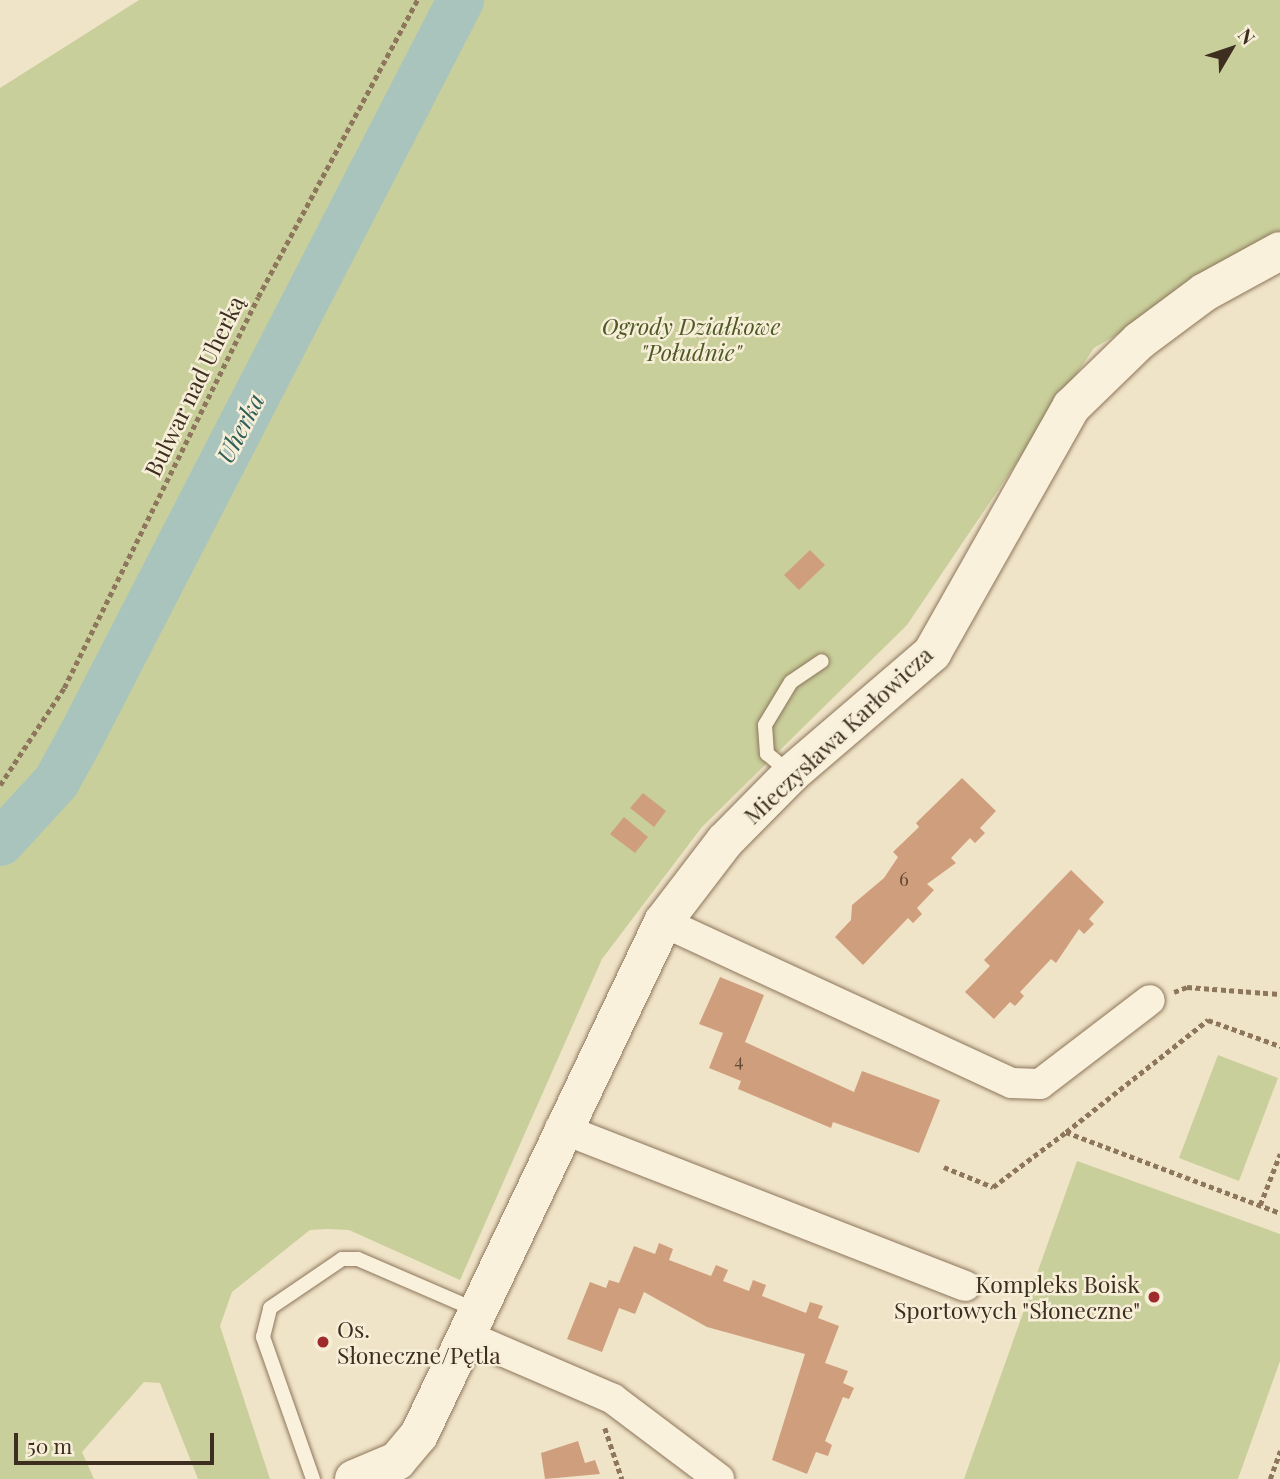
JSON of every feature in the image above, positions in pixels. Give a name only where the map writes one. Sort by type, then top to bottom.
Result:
[{"type":"street","name":"Mieczysława Karłowicza","points":[[402,1470],[472,1324],[560,1128],[663,922],[726,841],[791,774],[932,653],[1070,407],[1150,333],[1280,251]]},
{"type":"street","points":[[663,922],[1013,1083],[1040,1084],[1150,1000]]},
{"type":"street","points":[[560,1128],[965,1286]]},
{"type":"street","points":[[472,1324],[591,1387],[719,1479]]},
{"type":"street","points":[[354,1479],[402,1470]]},
{"type":"lane","points":[[791,774],[767,754],[765,725],[792,682],[822,661]]},
{"type":"lane","points":[[313,1479],[263,1337],[270,1308],[342,1259],[358,1259],[472,1324]]},
{"type":"path","name":"Bulwar nad Uherką","points":[[0,785],[64,688],[258,297],[416,0]]},
{"type":"path","points":[[1150,1000],[1187,987],[1280,994]]},
{"type":"path","points":[[944,1167],[993,1187],[1208,1020],[1280,1046]]},
{"type":"path","points":[[1066,1132],[1280,1213]]},
{"type":"path","points":[[1260,1205],[1280,1154]]},
{"type":"path","points":[[591,1387],[622,1479]]},
{"type":"path","points":[[1270,1479],[1280,1451]]},
{"type":"green space","name":"Ogrody Działkowe \"Południe\"","points":[[139,0],[1280,0],[1280,240],[1094,348],[907,625],[702,827],[602,959],[460,1280],[349,1230],[327,1229],[310,1230],[232,1292],[220,1326],[270,1479],[198,1479],[160,1383],[144,1382],[82,1452],[94,1479],[0,1479],[0,88]]},
{"type":"green space","points":[[1218,1055],[1278,1078],[1239,1181],[1179,1158]]},
{"type":"green space","name":"Kompleks Boisk Sportowych \"Słoneczne\"","points":[[1077,1161],[1280,1234],[1280,1361],[1238,1479],[964,1479]]},
{"type":"building","points":[[810,550],[825,565],[799,590],[784,575]]},
{"type":"building","points":[[962,778],[996,811],[980,828],[985,833],[975,843],[970,838],[951,858],[956,863],[927,884],[934,890],[917,908],[922,914],[913,923],[908,918],[863,965],[835,937],[851,920],[852,905],[884,878],[898,857],[893,852],[919,827],[916,823]]},
{"type":"building","points":[[643,793],[666,811],[654,827],[630,808]]},
{"type":"building","points":[[624,817],[648,837],[635,853],[610,834]]},
{"type":"building","points":[[1071,870],[1104,902],[1089,919],[1094,924],[1084,934],[1079,929],[1056,963],[1051,959],[1020,992],[1024,996],[1015,1006],[1010,1002],[994,1019],[965,992],[990,966],[984,960]]},
{"type":"building","points":[[720,977],[764,995],[745,1042],[854,1092],[862,1071],[940,1100],[919,1153],[833,1122],[831,1128],[738,1089],[741,1081],[709,1068],[723,1033],[699,1024]]},
{"type":"building","points":[[659,1243],[673,1249],[669,1260],[711,1276],[716,1265],[728,1270],[723,1281],[749,1291],[753,1280],[766,1285],[762,1296],[806,1313],[810,1302],[823,1306],[818,1318],[839,1326],[825,1363],[848,1371],[843,1383],[854,1388],[849,1399],[843,1397],[825,1441],[832,1445],[828,1456],[816,1452],[807,1474],[772,1460],[805,1354],[707,1327],[644,1292],[635,1314],[619,1308],[602,1352],[567,1339],[590,1282],[606,1288],[609,1280],[619,1283],[634,1246],[655,1254]]},
{"type":"building","points":[[578,1441],[585,1463],[595,1460],[600,1474],[545,1479],[541,1453]]},
{"type":"waterway","name":"Uherka","points":[[0,842],[56,781],[78,741],[460,0]]},
{"type":"place","name":"Kompleks Boisk Sportowych \"Słoneczne\"","points":[[1154,1297]]},
{"type":"place","name":"Os. Słoneczne/Pętla","points":[[323,1342]]}]
